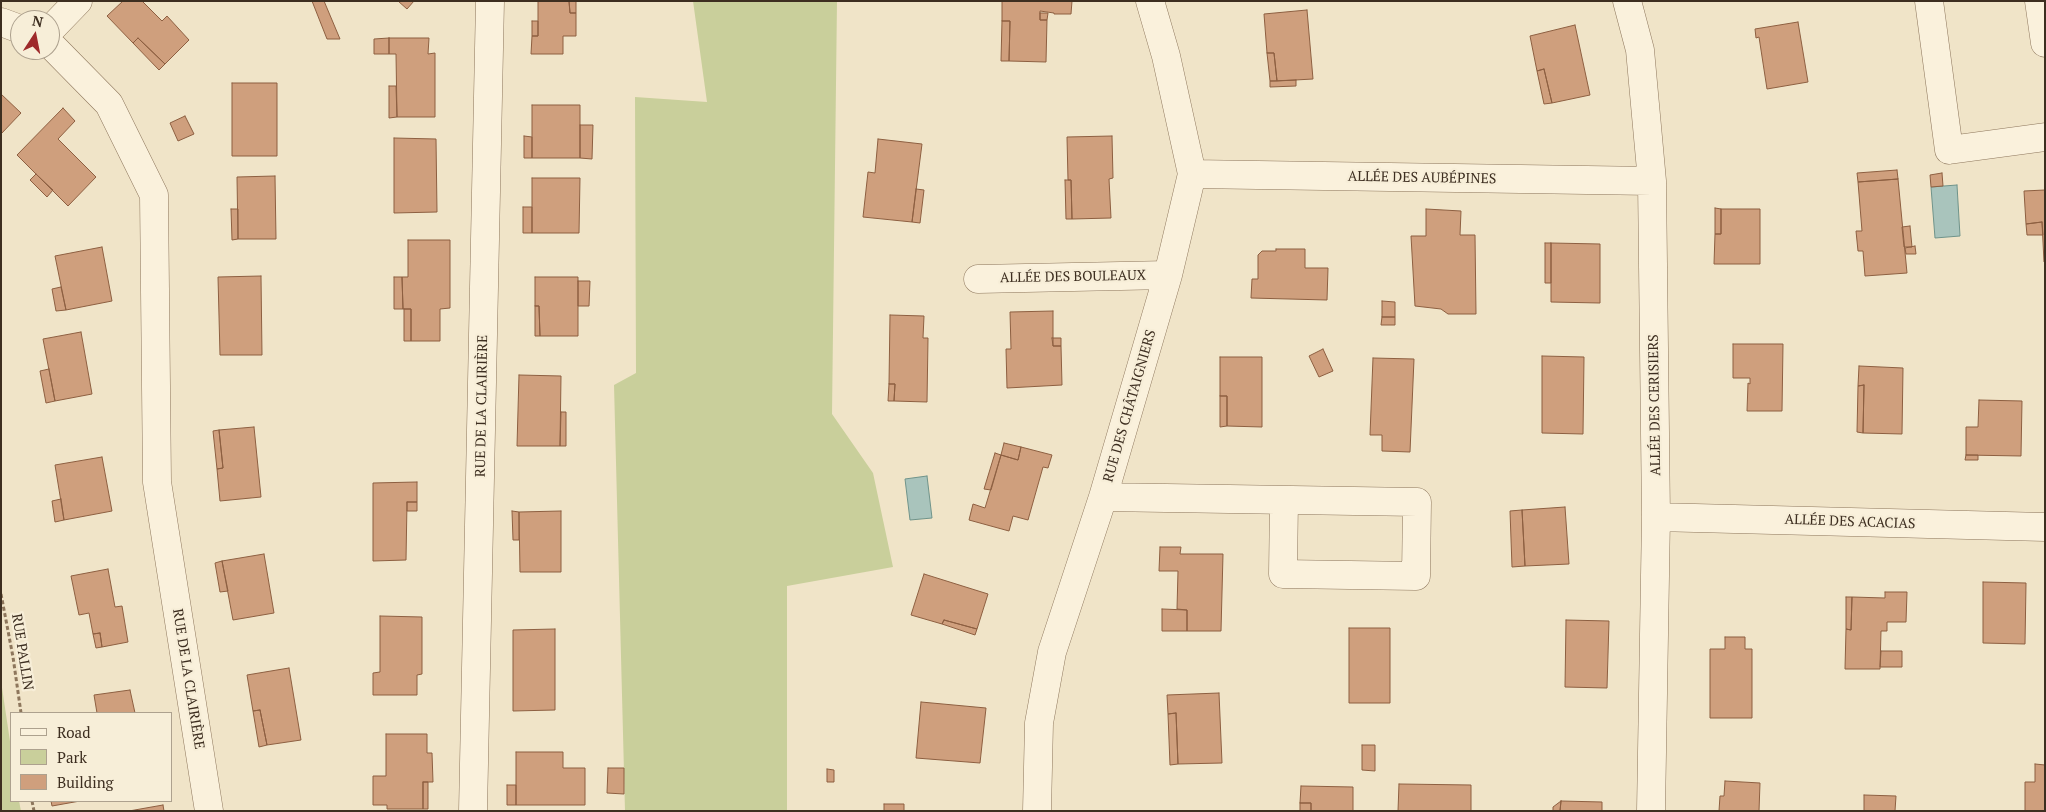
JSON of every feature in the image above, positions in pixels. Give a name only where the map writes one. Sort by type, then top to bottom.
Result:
[{"type":"street","points":[[60,20],[78,1]]},
{"type":"street","name":"RUE DE LA CLAIRIÈRE","points":[[473,811],[490,1]]},
{"type":"street","name":"RUE DES CHÂTAIGNIERS","points":[[1037,811],[1040,723],[1052,652],[1103,497],[1168,274],[1192,174],[1166,56],[1150,1]]},
{"type":"street","name":"ALLÉE DES CERISIERS","points":[[1627,1],[1640,50],[1652,181],[1656,516],[1651,811]]},
{"type":"street","points":[[1929,1],[1949,150],[2045,137]]},
{"type":"street","points":[[2039,1],[2045,43]]},
{"type":"street","name":"RUE DE LA CLAIRIÈRE","points":[[60,54],[109,104],[154,195],[157,482],[209,811]]},
{"type":"street","name":"ALLÉE DES AUBÉPINES","points":[[1192,174],[1652,181]]},
{"type":"street","name":"ALLÉE DES BOULEAUX","points":[[978,279],[1168,274]]},
{"type":"street","points":[[1103,497],[1417,502],[1416,576],[1283,574],[1284,500]]},
{"type":"street","name":"ALLÉE DES ACACIAS","points":[[1656,516],[2045,527]]},
{"type":"path","name":"RUE PALLIN","points":[[1,594],[13,657],[20,712]]},
{"type":"green space","points":[[693,1],[837,1],[832,414],[873,473],[893,567],[787,586],[787,811],[625,811],[614,385],[636,373],[635,97],[707,102]]},
{"type":"green space","points":[[1,681],[10,741],[10,802],[19,802],[21,811],[1,811]]},
{"type":"water","points":[[1957,185],[1960,236],[1935,238],[1931,187]]},
{"type":"water","points":[[927,476],[932,518],[910,520],[905,479]]},
{"type":"building","points":[[123,1],[142,1],[162,21],[167,16],[189,40],[165,64],[138,38],[133,43],[107,16]]},
{"type":"building","points":[[312,1],[324,1],[340,39],[327,39]]},
{"type":"building","points":[[398,1],[414,1],[407,9]]},
{"type":"building","points":[[538,1],[569,1],[570,13],[576,13],[576,36],[563,36],[563,54],[531,54],[532,36],[538,36]]},
{"type":"building","points":[[569,1],[576,1],[576,13],[570,13]]},
{"type":"building","points":[[1002,1],[1072,1],[1071,14],[1054,14],[1040,11],[1040,20],[1047,20],[1046,62],[1009,61],[1010,21],[1002,21]]},
{"type":"building","points":[[1307,10],[1313,79],[1277,81],[1274,53],[1267,53],[1264,14]]},
{"type":"building","points":[[1040,13],[1048,13],[1047,20],[1040,20]]},
{"type":"building","points":[[532,21],[538,21],[538,36],[532,36]]},
{"type":"building","points":[[1002,21],[1010,21],[1009,61],[1001,61]]},
{"type":"building","points":[[1798,22],[1808,82],[1767,89],[1759,37],[1756,38],[1755,29]]},
{"type":"building","points":[[1575,25],[1590,95],[1552,103],[1544,69],[1537,71],[1530,36]]},
{"type":"building","points":[[138,38],[165,64],[159,70],[133,43]]},
{"type":"building","points":[[389,38],[389,54],[374,54],[374,39]]},
{"type":"building","points":[[389,38],[429,38],[428,54],[435,53],[435,117],[397,117],[396,54],[389,54]]},
{"type":"building","points":[[1267,53],[1274,53],[1277,81],[1270,81]]},
{"type":"building","points":[[1544,69],[1552,103],[1544,104],[1537,71]]},
{"type":"building","points":[[1296,80],[1296,86],[1270,87],[1270,81]]},
{"type":"building","points":[[232,83],[277,83],[277,156],[232,156]]},
{"type":"building","points":[[389,86],[396,86],[397,117],[389,118]]},
{"type":"building","points":[[1,94],[21,113],[1,134]]},
{"type":"building","points":[[532,105],[580,105],[580,158],[532,158]]},
{"type":"building","points":[[63,108],[75,121],[58,139],[96,177],[68,206],[17,155]]},
{"type":"building","points":[[185,116],[194,134],[178,141],[170,123]]},
{"type":"building","points":[[580,125],[593,125],[592,159],[580,158]]},
{"type":"building","points":[[524,136],[532,137],[532,158],[524,158]]},
{"type":"building","points":[[1112,136],[1113,178],[1109,179],[1111,218],[1072,219],[1071,180],[1068,180],[1067,137]]},
{"type":"building","points":[[394,138],[436,139],[437,212],[394,213]]},
{"type":"building","points":[[878,139],[922,144],[912,222],[863,217],[868,172],[875,173]]},
{"type":"building","points":[[1897,170],[1898,179],[1858,182],[1857,173]]},
{"type":"building","points":[[1942,173],[1943,186],[1931,187],[1930,175]]},
{"type":"building","points":[[36,174],[53,190],[47,197],[30,180]]},
{"type":"building","points":[[275,176],[276,239],[238,239],[237,177]]},
{"type":"building","points":[[532,178],[580,178],[579,233],[532,233]]},
{"type":"building","points":[[1898,179],[1907,273],[1865,276],[1863,251],[1858,251],[1856,231],[1862,231],[1858,182]]},
{"type":"building","points":[[1065,180],[1071,180],[1072,219],[1066,219]]},
{"type":"building","points":[[916,189],[924,190],[920,223],[912,222]]},
{"type":"building","points":[[2045,190],[2044,262],[2042,222],[2026,224],[2024,191]]},
{"type":"building","points":[[523,207],[532,207],[532,233],[523,233]]},
{"type":"building","points":[[1715,208],[1721,209],[1721,234],[1715,234]]},
{"type":"building","points":[[231,209],[238,209],[238,239],[232,240]]},
{"type":"building","points":[[1426,209],[1461,211],[1460,235],[1475,235],[1476,314],[1448,314],[1441,309],[1415,306],[1411,236],[1426,236]]},
{"type":"building","points":[[1721,209],[1760,209],[1760,264],[1714,264],[1715,234],[1721,234]]},
{"type":"building","points":[[2042,222],[2043,235],[2027,235],[2026,224]]},
{"type":"building","points":[[1910,226],[1912,247],[1904,247],[1902,227]]},
{"type":"building","points":[[408,240],[450,240],[450,308],[440,309],[440,341],[411,341],[411,309],[403,309],[402,277],[408,277]]},
{"type":"building","points":[[1545,243],[1551,243],[1551,283],[1545,283]]},
{"type":"building","points":[[1551,243],[1600,244],[1600,303],[1551,302]]},
{"type":"building","points":[[1915,246],[1916,254],[1906,254],[1905,248]]},
{"type":"building","points":[[102,247],[112,301],[66,310],[55,256]]},
{"type":"building","points":[[1276,249],[1305,249],[1305,268],[1328,268],[1327,300],[1251,298],[1252,279],[1258,279],[1258,255],[1262,251],[1276,251]]},
{"type":"building","points":[[261,276],[262,355],[220,355],[218,277]]},
{"type":"building","points":[[394,277],[402,277],[403,309],[394,309]]},
{"type":"building","points":[[535,277],[578,277],[578,336],[540,336],[539,306],[535,306]]},
{"type":"building","points":[[578,281],[590,281],[589,306],[578,306]]},
{"type":"building","points":[[61,287],[66,310],[56,311],[52,289]]},
{"type":"building","points":[[1382,301],[1395,302],[1395,317],[1382,317]]},
{"type":"building","points":[[535,306],[539,306],[540,336],[535,336]]},
{"type":"building","points":[[404,309],[411,309],[411,341],[404,341]]},
{"type":"building","points":[[1053,311],[1053,346],[1061,346],[1062,385],[1007,388],[1006,349],[1011,349],[1010,312]]},
{"type":"building","points":[[890,315],[924,316],[923,338],[928,338],[927,402],[894,401],[895,384],[889,384]]},
{"type":"building","points":[[1382,317],[1395,317],[1395,325],[1381,325]]},
{"type":"building","points":[[81,332],[92,394],[55,401],[43,339]]},
{"type":"building","points":[[1052,338],[1061,338],[1061,346],[1053,346]]},
{"type":"building","points":[[1733,344],[1783,344],[1782,411],[1747,411],[1748,383],[1750,384],[1750,378],[1733,378]]},
{"type":"building","points":[[1323,349],[1333,371],[1319,377],[1309,356]]},
{"type":"building","points":[[1542,356],[1584,357],[1583,434],[1542,433]]},
{"type":"building","points":[[1220,357],[1262,357],[1262,427],[1227,426],[1227,396],[1220,396]]},
{"type":"building","points":[[1373,358],[1414,359],[1410,452],[1382,451],[1382,435],[1370,435]]},
{"type":"building","points":[[1859,366],[1903,368],[1902,434],[1863,433],[1864,385],[1858,386]]},
{"type":"building","points":[[49,369],[55,401],[46,403],[40,371]]},
{"type":"building","points":[[519,375],[561,376],[560,446],[517,446]]},
{"type":"building","points":[[889,384],[895,384],[894,401],[888,401]]},
{"type":"building","points":[[1864,385],[1863,433],[1857,432],[1858,386]]},
{"type":"building","points":[[1220,396],[1227,396],[1227,426],[1220,427]]},
{"type":"building","points":[[1979,400],[2022,401],[2021,456],[1966,455],[1966,427],[1978,427]]},
{"type":"building","points":[[561,412],[566,412],[566,446],[560,446]]},
{"type":"building","points":[[254,427],[261,497],[220,501],[217,469],[223,468],[219,430]]},
{"type":"building","points":[[219,430],[223,468],[217,469],[213,431]]},
{"type":"building","points":[[1004,443],[1021,447],[1018,460],[1001,455]]},
{"type":"building","points":[[1021,447],[1052,455],[1048,468],[1043,467],[1028,520],[1013,516],[1009,531],[969,520],[973,504],[985,508],[1001,455],[1018,460]]},
{"type":"building","points":[[995,453],[1001,455],[991,490],[984,489]]},
{"type":"building","points":[[1966,455],[1978,455],[1978,460],[1965,460]]},
{"type":"building","points":[[102,457],[112,511],[64,520],[55,465]]},
{"type":"building","points":[[417,482],[417,502],[407,502],[406,560],[373,561],[373,483]]},
{"type":"building","points":[[61,499],[64,520],[55,522],[52,501]]},
{"type":"building","points":[[407,502],[417,502],[417,511],[407,511]]},
{"type":"building","points":[[1565,507],[1569,564],[1525,566],[1522,510]]},
{"type":"building","points":[[1522,510],[1525,566],[1512,567],[1510,511]]},
{"type":"building","points":[[512,511],[519,512],[519,540],[513,540]]},
{"type":"building","points":[[561,511],[561,572],[520,572],[519,512]]},
{"type":"building","points":[[1160,547],[1181,547],[1180,554],[1223,554],[1221,631],[1187,631],[1187,610],[1177,609],[1178,571],[1159,571]]},
{"type":"building","points":[[264,554],[274,613],[233,620],[222,561]]},
{"type":"building","points":[[222,561],[228,591],[220,592],[215,563]]},
{"type":"building","points":[[108,569],[115,607],[122,606],[128,642],[102,647],[100,633],[93,634],[89,613],[79,615],[71,576]]},
{"type":"building","points":[[924,574],[988,594],[977,629],[944,620],[942,624],[911,615]]},
{"type":"building","points":[[1983,582],[2026,583],[2025,644],[1983,643]]},
{"type":"building","points":[[1885,592],[1907,592],[1906,622],[1887,622],[1887,631],[1881,631],[1880,669],[1845,669],[1846,629],[1851,630],[1852,597],[1885,598]]},
{"type":"building","points":[[1846,597],[1852,597],[1851,630],[1846,629]]},
{"type":"building","points":[[1162,609],[1187,610],[1187,631],[1162,631]]},
{"type":"building","points":[[380,616],[422,617],[422,674],[417,675],[417,695],[373,695],[373,673],[380,672]]},
{"type":"building","points":[[944,620],[977,629],[975,635],[942,624]]},
{"type":"building","points":[[1566,620],[1609,621],[1607,688],[1565,687]]},
{"type":"building","points":[[1349,628],[1390,628],[1390,703],[1349,703]]},
{"type":"building","points":[[555,629],[555,710],[513,711],[513,630]]},
{"type":"building","points":[[100,633],[102,647],[96,648],[93,634]]},
{"type":"building","points":[[1725,637],[1745,637],[1745,649],[1752,649],[1752,718],[1710,718],[1710,649],[1725,649]]},
{"type":"building","points":[[1881,651],[1902,651],[1902,667],[1880,667]]},
{"type":"building","points":[[289,668],[301,740],[267,745],[260,710],[253,711],[247,675]]},
{"type":"building","points":[[130,690],[135,712],[97,712],[94,695]]},
{"type":"building","points":[[1219,693],[1222,763],[1178,764],[1176,713],[1168,714],[1167,695]]},
{"type":"building","points":[[921,702],[986,708],[980,763],[916,758]]},
{"type":"building","points":[[260,710],[267,745],[259,747],[253,711]]},
{"type":"building","points":[[1176,713],[1178,764],[1170,765],[1168,714]]},
{"type":"building","points":[[386,734],[427,734],[427,753],[432,753],[433,782],[423,782],[423,809],[387,809],[387,805],[373,805],[373,776],[386,776]]},
{"type":"building","points":[[1362,745],[1375,745],[1375,771],[1362,770]]},
{"type":"building","points":[[516,752],[563,752],[563,768],[585,768],[585,805],[516,805]]},
{"type":"building","points":[[2035,764],[2045,765],[2045,811],[2025,811],[2025,782],[2035,782]]},
{"type":"building","points":[[608,768],[624,768],[624,794],[607,793]]},
{"type":"building","points":[[827,769],[834,770],[834,782],[827,782]]},
{"type":"building","points":[[1725,781],[1760,783],[1759,811],[1719,811],[1720,796],[1724,796]]},
{"type":"building","points":[[423,782],[428,782],[428,809],[423,809]]},
{"type":"building","points":[[1399,784],[1471,785],[1471,811],[1398,811]]},
{"type":"building","points":[[507,785],[516,785],[516,805],[507,805]]},
{"type":"building","points":[[1301,786],[1353,787],[1353,811],[1311,811],[1311,803],[1300,803]]},
{"type":"building","points":[[1864,795],[1896,796],[1895,811],[1864,811]]},
{"type":"building","points":[[1561,801],[1560,811],[1553,811],[1553,807]]},
{"type":"building","points":[[1561,801],[1602,802],[1602,811],[1560,811]]},
{"type":"building","points":[[51,802],[74,802],[52,806]]},
{"type":"building","points":[[1300,803],[1311,803],[1311,811],[1300,811]]},
{"type":"building","points":[[884,804],[904,804],[904,811],[884,811]]},
{"type":"building","points":[[163,805],[164,811],[129,811]]}]
